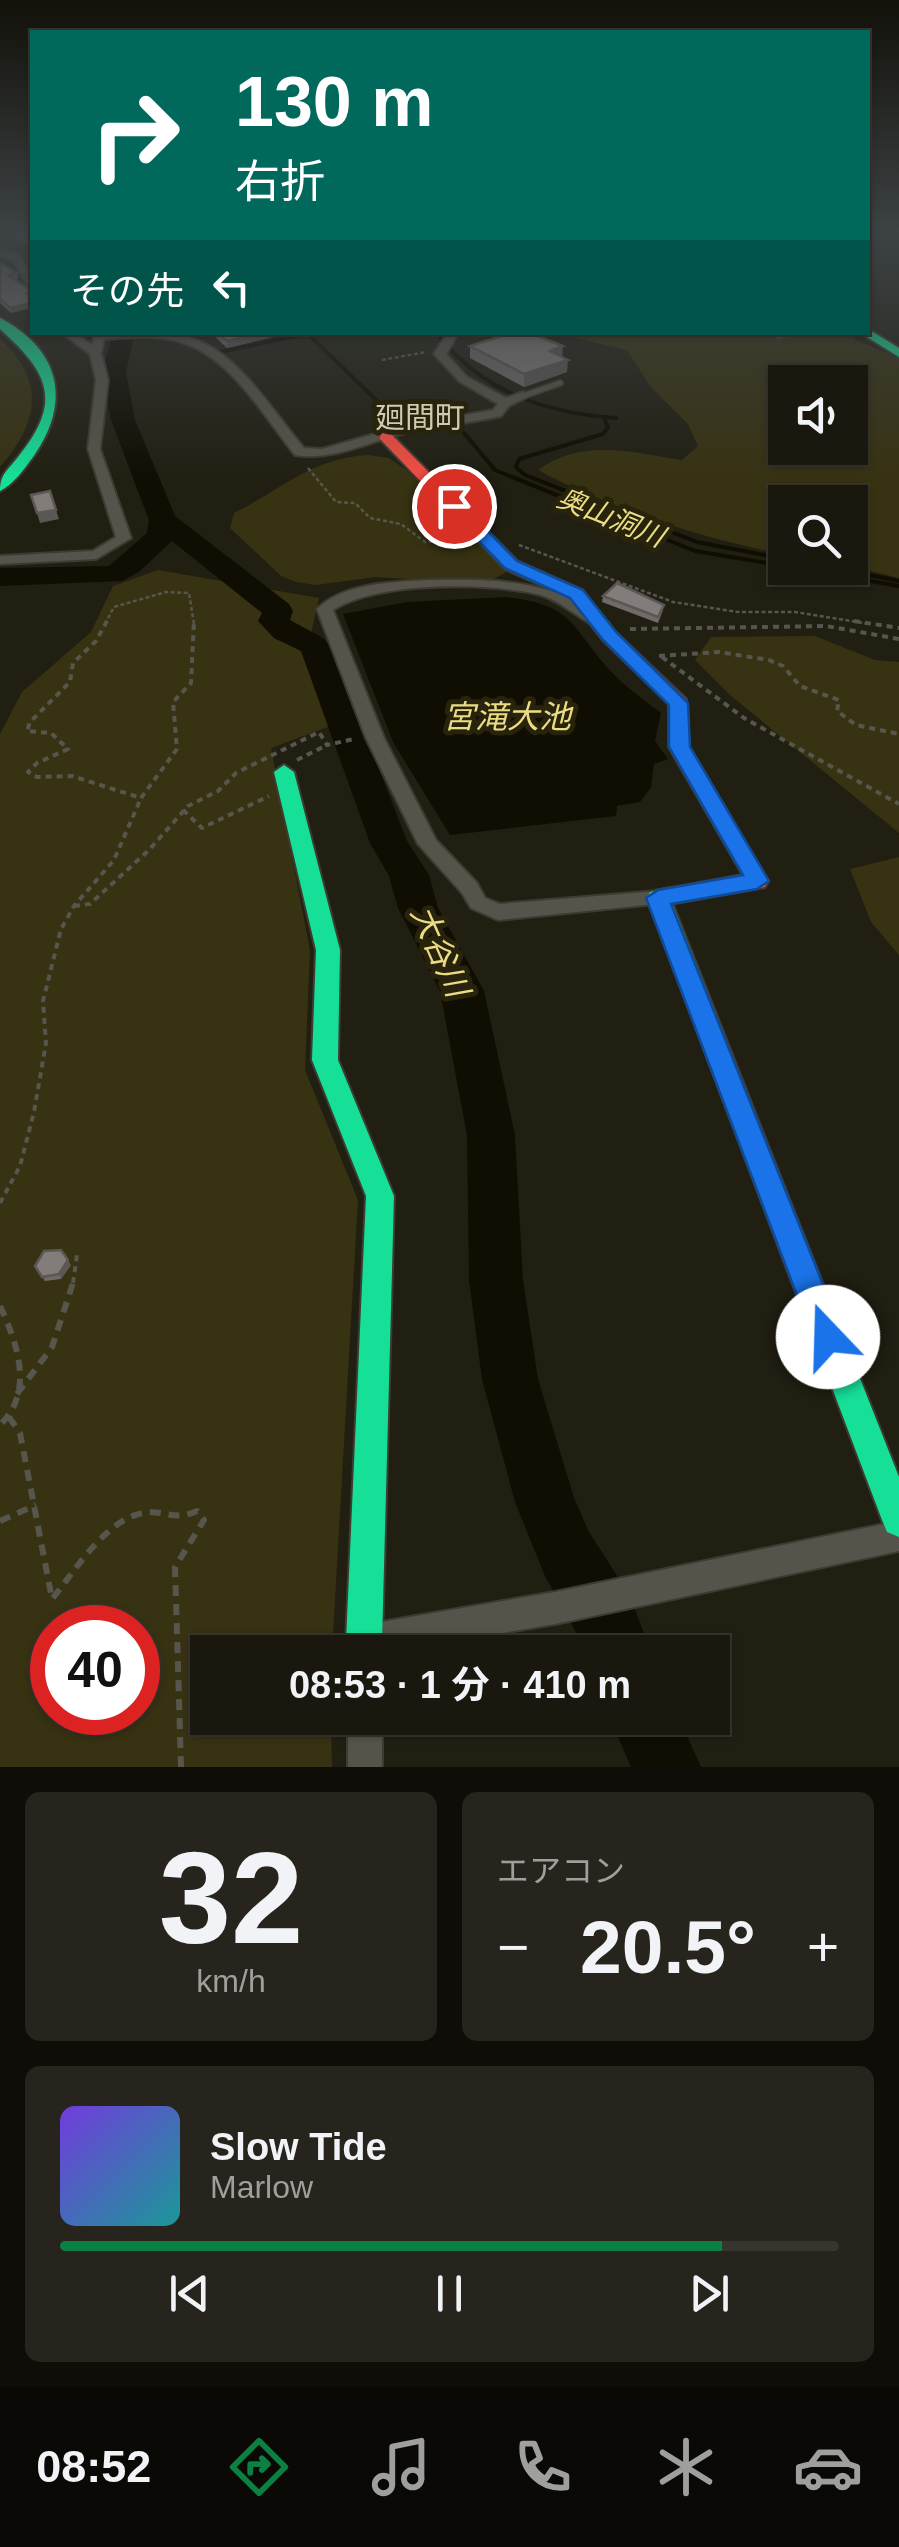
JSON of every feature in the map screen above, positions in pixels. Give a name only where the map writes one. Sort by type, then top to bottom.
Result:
[{"type":"street","points":[[0,322],[44,367],[52,397],[46,427],[24,463],[0,486]]},
{"type":"street","points":[[0,560],[96,555],[124,538],[94,449],[102,380],[95,353],[69,335]]},
{"type":"street","points":[[95,353],[105,335]]},
{"type":"street","points":[[150,335],[186,340],[213,354],[300,452],[322,454],[385,436],[497,413],[514,400]]},
{"type":"street","points":[[781,337],[787,335]]},
{"type":"street","points":[[870,335],[899,353]]},
{"type":"street","points":[[447,344],[463,379],[514,400]]},
{"type":"street","points":[[385,436],[511,565],[576,594],[679,703],[680,747],[757,881],[658,898],[498,912],[478,902],[470,888],[428,844],[375,738],[325,609],[334,598],[383,586],[511,586],[548,592],[606,630]]},
{"type":"street","points":[[286,779],[328,950],[324,1060],[380,1196],[364,1635]]},
{"type":"street","points":[[658,898],[899,1520]]},
{"type":"street","points":[[423,1635],[899,1536]]},
{"type":"street","points":[[365,1735],[366,1767]]},
{"type":"lane","points":[[514,400],[560,383]]},
{"type":"path","points":[[382,360],[447,344]]},
{"type":"path","points":[[300,452],[300,458],[336,502],[355,503],[370,518],[401,524],[425,542],[449,540],[486,553],[497,551]]},
{"type":"path","points":[[477,530],[673,602],[738,612],[796,612],[899,628]]},
{"type":"path","points":[[0,1203],[20,1166],[34,1112],[46,1043],[44,1001],[61,929],[74,906],[114,860],[140,798],[177,750],[173,702],[191,683],[189,654],[195,634],[190,594],[166,592],[114,607],[96,642],[73,662],[70,682],[30,722],[27,731],[51,733],[68,749],[37,763],[28,772],[36,777],[72,776],[140,798]]},
{"type":"path","points":[[606,630],[826,626],[899,639]]},
{"type":"path","points":[[606,630],[660,656],[753,722],[899,804]]},
{"type":"path","points":[[660,656],[719,652],[770,660],[783,666],[800,686],[840,700],[836,711],[840,718],[899,734]]},
{"type":"path","points":[[74,906],[90,904],[148,850],[183,810],[218,791],[236,773],[308,736],[322,734],[327,745]]},
{"type":"path","points":[[183,810],[202,828],[286,779],[283,767],[327,745],[362,738]]},
{"type":"path","points":[[16,1394],[55,1348],[70,1302],[77,1255]]},
{"type":"path","points":[[0,1306],[20,1348],[23,1374],[9,1417],[0,1425]]},
{"type":"path","points":[[9,1417],[20,1433],[52,1599],[116,1526],[144,1512],[177,1521],[197,1512],[204,1520],[175,1567],[181,1767]]},
{"type":"path","points":[[0,1521],[36,1505]]},
{"type":"shaded area","points":[[562,335],[852,335],[899,358],[899,578],[868,570],[868,485],[768,485],[768,550],[658,521],[538,470],[555,460],[590,451],[626,451],[682,460],[698,446],[688,424],[650,386],[627,350]]},
{"type":"shaded area","points":[[0,339],[25,370],[32,402],[23,434],[0,467]]},
{"type":"shaded area","points":[[368,455],[389,458],[405,469],[505,566],[505,573],[474,583],[375,577],[316,585],[296,582],[281,576],[230,528],[234,513],[298,476],[330,462]]},
{"type":"shaded area","points":[[158,570],[319,598],[308,647],[333,725],[271,748],[310,950],[305,1070],[358,1200],[333,1635],[190,1635],[190,1735],[331,1735],[332,1767],[0,1767],[0,734],[22,692],[91,632],[113,586]]},
{"type":"shaded area","points":[[815,636],[875,660],[899,662],[899,833],[730,695],[695,660],[711,637]]},
{"type":"shaded area","points":[[899,857],[899,955],[871,922],[850,869]]},
{"type":"water","name":"宮滝大池","points":[[506,597],[556,610],[612,673],[661,713],[655,741],[668,759],[654,764],[651,787],[640,802],[617,806],[616,816],[450,835],[393,742],[343,614],[407,602]]},
{"type":"building","points":[[220,335],[252,335],[227,341]]},
{"type":"building","points":[[505,335],[535,335],[563,346],[550,351],[568,360],[524,374],[470,346]]},
{"type":"building","points":[[50,491],[56,510],[37,513],[31,495]]},
{"type":"building","points":[[617,583],[664,605],[658,617],[603,596]]},
{"type":"building","points":[[61,1250],[68,1260],[59,1274],[42,1277],[35,1266],[44,1251]]},
{"type":"waterway","name":"大谷川","points":[[123,335],[114,372],[123,420],[163,520]]},
{"type":"waterway","points":[[181,336],[220,352],[301,335]]},
{"type":"waterway","name":"奥山洞川","points":[[309,335],[403,426],[450,416]]},
{"type":"waterway","points":[[439,335],[473,370],[516,395],[564,411],[616,418]]},
{"type":"waterway","points":[[604,418],[608,427],[603,434],[519,459],[516,467],[525,475],[697,542],[768,556]]},
{"type":"waterway","name":"奥山洞川","points":[[458,426],[495,470],[695,551],[768,563]]},
{"type":"waterway","points":[[0,577],[119,572],[161,536],[163,520]]},
{"type":"waterway","name":"大谷川","points":[[163,520],[278,611],[274,621],[279,627],[316,649],[389,843],[409,875],[418,908],[462,991],[491,1135],[496,1280],[510,1379],[545,1502],[567,1554],[613,1635]]},
{"type":"waterway","points":[[868,575],[899,581]]},
{"type":"waterway","name":"奥山洞川","points":[[868,581],[899,586]]},
{"type":"waterway","name":"大谷川","points":[[652,1735],[666,1767]]},
{"type":"traffic: fast","points":[[0,322],[40,361],[52,395],[50,412],[35,444],[0,486]]},
{"type":"traffic: fast","points":[[870,335],[899,353]]},
{"type":"traffic: fast","points":[[284,772],[328,950],[325,1060],[380,1196],[364,1635]]},
{"type":"traffic: fast","points":[[669,896],[658,898],[899,1520]]},
{"type":"traffic: jam","points":[[385,436],[511,565],[576,594],[609,636],[679,703],[679,747],[757,881],[669,896]]},
{"type":"district","name":"廻間町","points":[[420,418]]},
{"type":"route","points":[[454,506],[511,565],[576,594],[610,636],[679,703],[680,747],[757,881],[658,898],[828,1337]]}]
